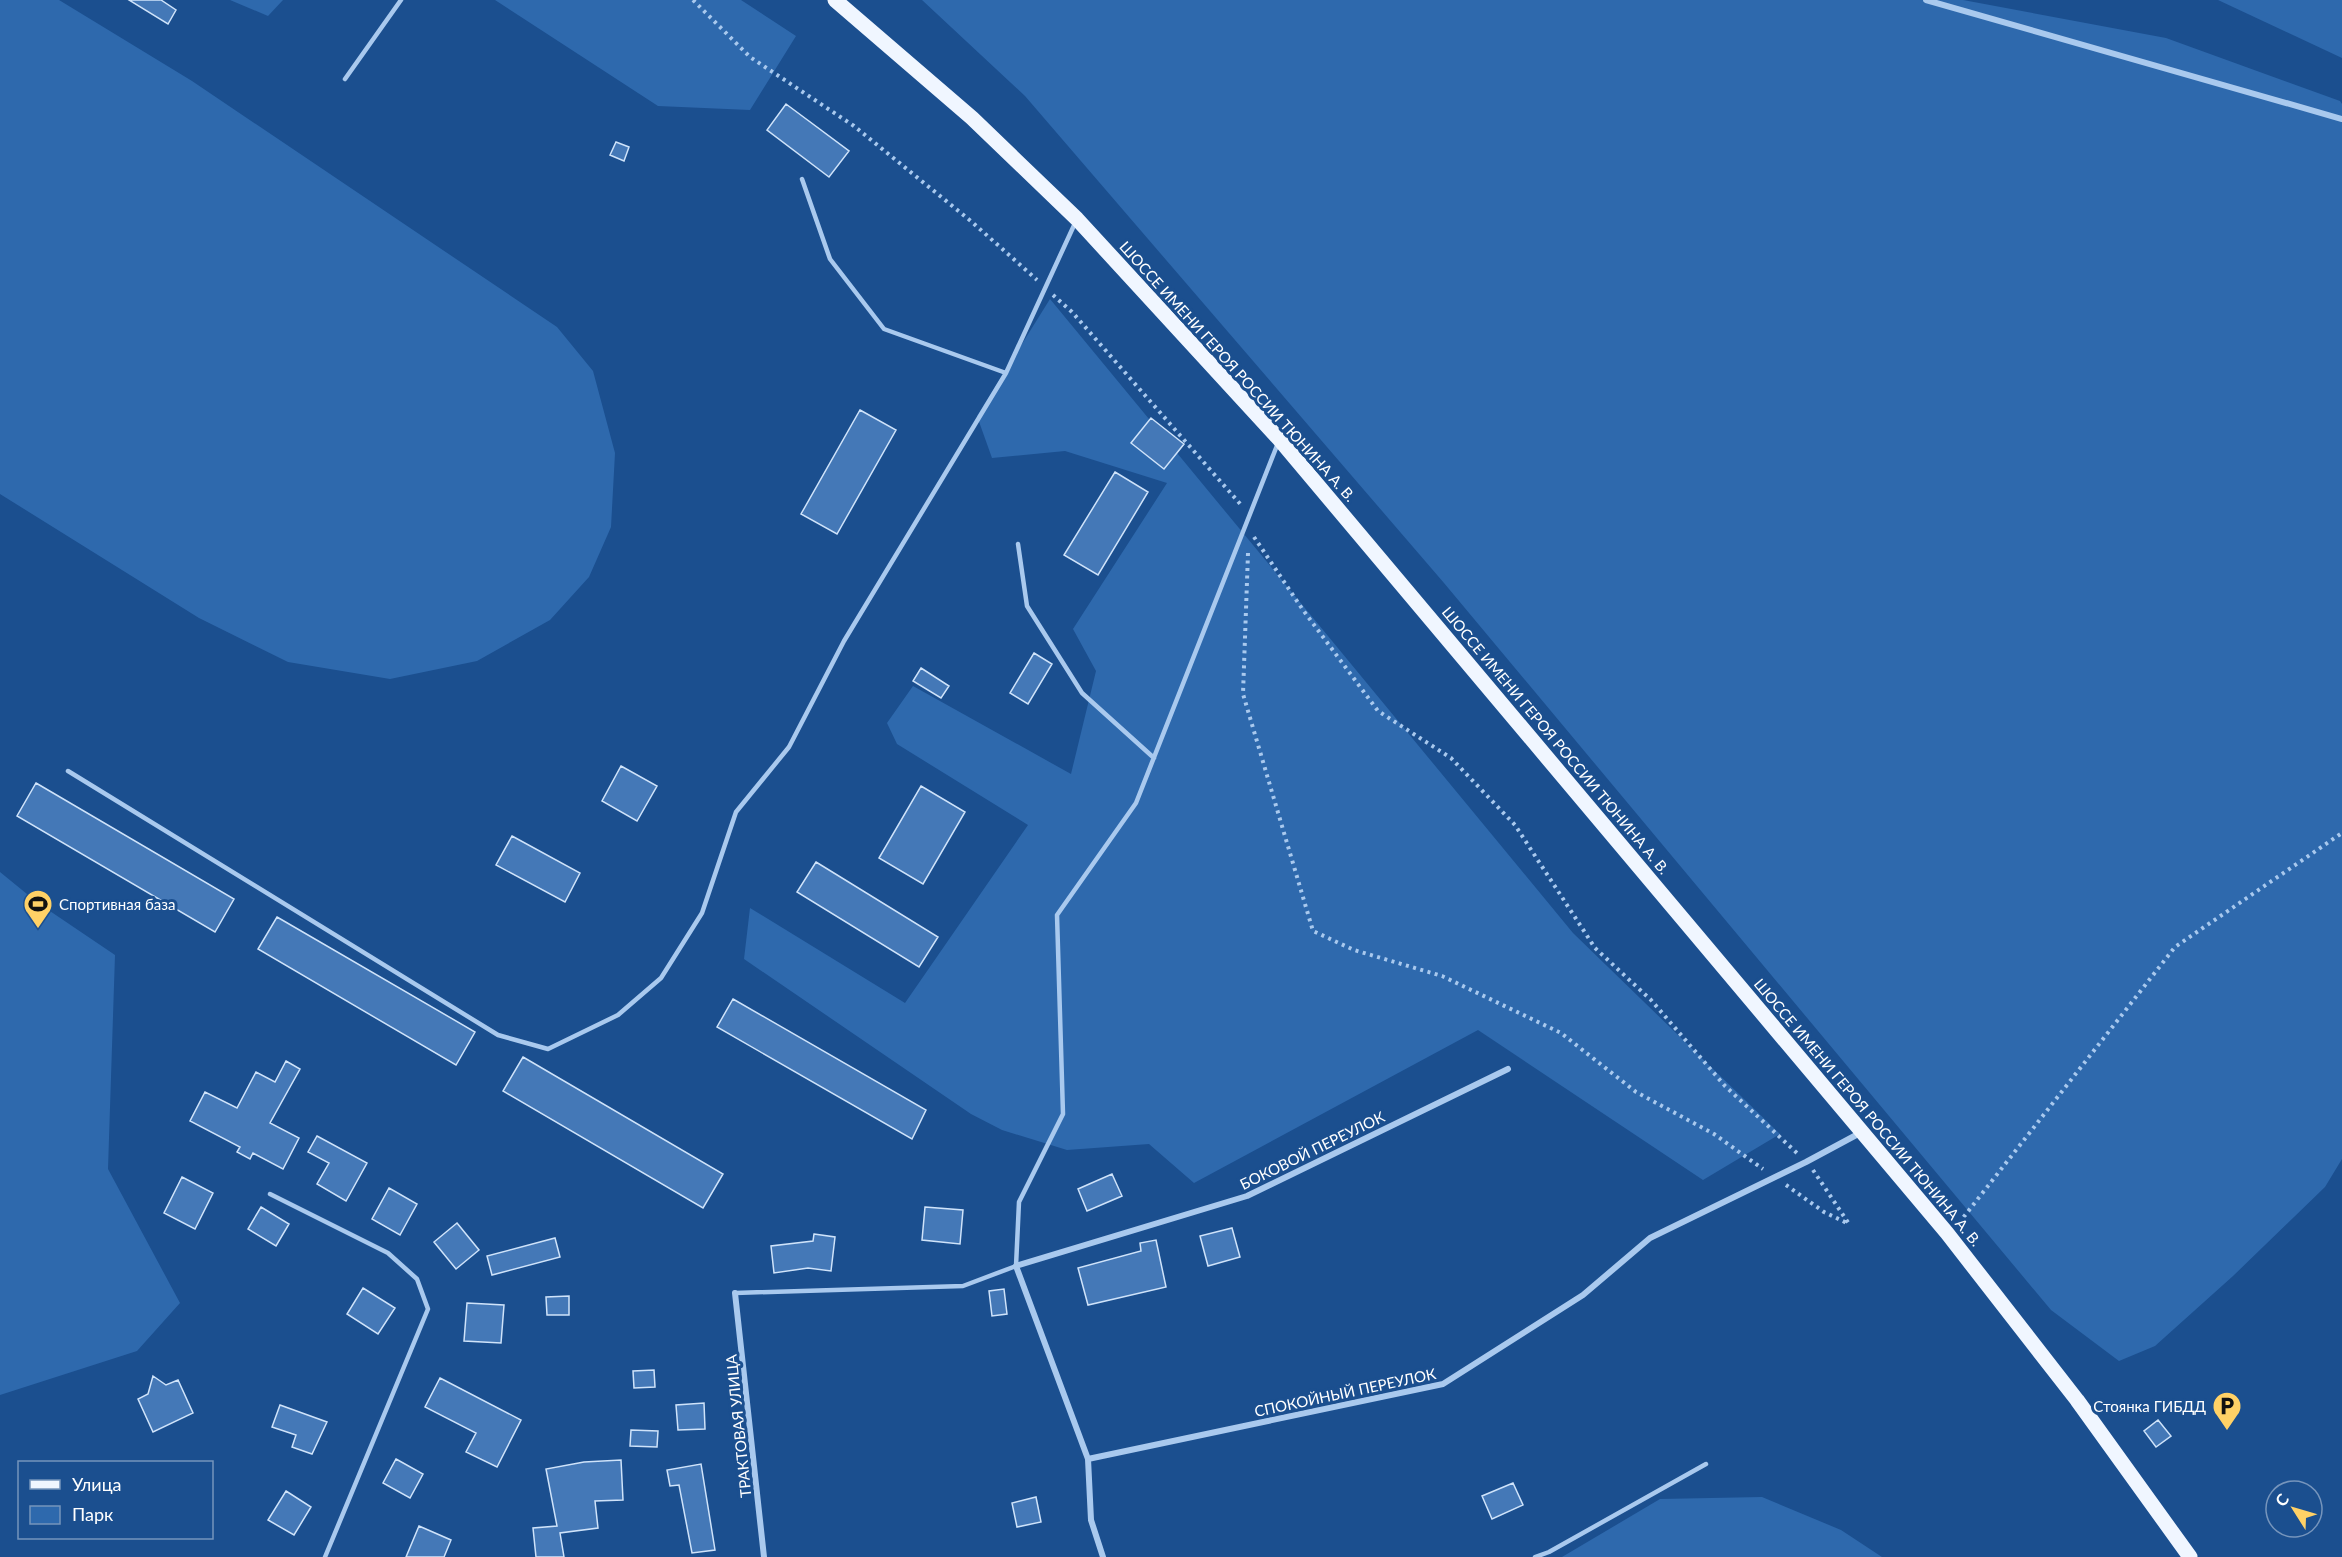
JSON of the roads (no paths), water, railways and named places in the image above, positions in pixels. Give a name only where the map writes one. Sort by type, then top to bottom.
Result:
[{"type":"main road","name":"ШОССЕ ИМЕНИ ГЕРОЯ РОССИИ ТЮНИНА А. В.","points":[[835,0],[972,118],[1077,219],[1279,439],[1947,1233],[2077,1400],[2190,1557]]},
{"type":"street","points":[[1926,0],[2342,119]]},
{"type":"street","name":"БОКОВОЙ ПЕРЕУЛОК","points":[[1016,1266],[1247,1196],[1508,1069]]},
{"type":"street","name":"СПОКОЙНЫЙ ПЕРЕУЛОК","points":[[1088,1459],[1443,1384],[1583,1294],[1650,1238],[1806,1162],[1863,1131]]},
{"type":"street","points":[[1016,1266],[1088,1459],[1091,1520],[1103,1557]]},
{"type":"street","name":"ТРАКТОВАЯ УЛИЦА","points":[[735,1293],[764,1557]]},
{"type":"lane","points":[[345,79],[401,0]]},
{"type":"lane","points":[[802,179],[830,259],[884,329],[1005,373]]},
{"type":"lane","points":[[68,771],[498,1035],[548,1049],[618,1016],[661,978],[702,913],[735,812],[789,747],[844,641],[1005,373],[1077,219]]},
{"type":"lane","points":[[735,1293],[963,1286],[1016,1266],[1019,1202],[1063,1114],[1057,915],[1136,803],[1279,439]]},
{"type":"lane","points":[[1018,544],[1027,606],[1082,693],[1154,758]]},
{"type":"lane","points":[[270,1194],[388,1253],[417,1279],[428,1310],[325,1557]]},
{"type":"lane","points":[[1535,1557],[1549,1552],[1706,1464]]},
{"type":"place","name":"Спортивная база","points":[[38,930]]},
{"type":"place","name":"Стоянка ГИБДД","points":[[2227,1432]]}]
